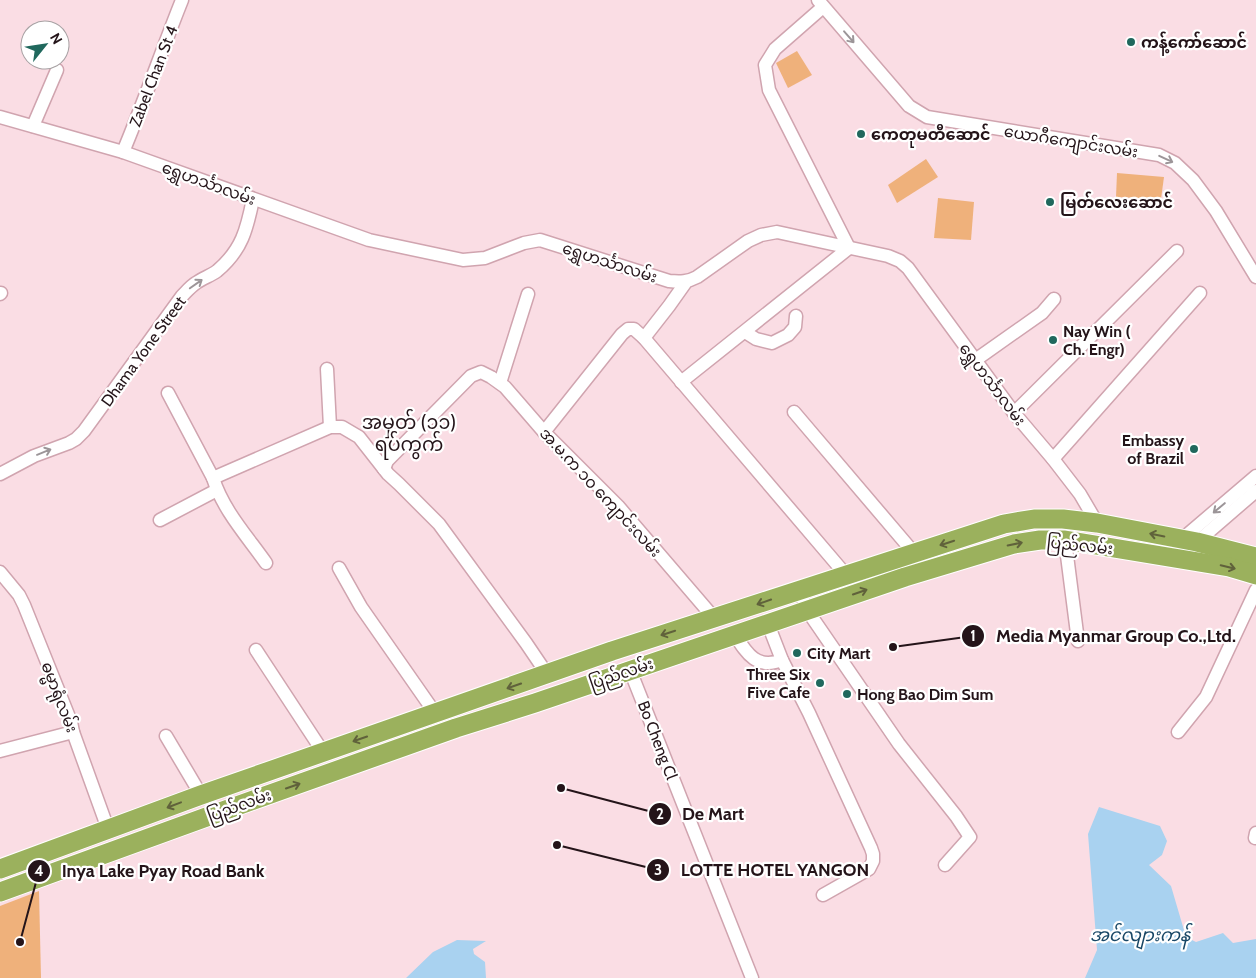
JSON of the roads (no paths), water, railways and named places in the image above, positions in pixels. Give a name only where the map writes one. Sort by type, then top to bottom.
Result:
[{"type":"highway","name":"ပြည်လမ်း","points":[[0,869],[201,795],[612,651],[1004,524],[1034,519],[1063,519],[1097,523],[1256,556]]},
{"type":"highway","name":"ပြည်လမ်း","points":[[0,892],[456,728],[905,577],[1014,544],[1040,540],[1066,540],[1228,567],[1256,575]]},
{"type":"highway","points":[[1189,541],[1193,561]]},
{"type":"highway","points":[[714,618],[728,637]]},
{"type":"highway","points":[[442,711],[456,728]]},
{"type":"highway","points":[[108,829],[116,851]]},
{"type":"highway","points":[[73,842],[80,864]]},
{"type":"street","name":"Zabel Chan St 4","points":[[123,152],[182,0]]},
{"type":"street","points":[[682,382],[849,248],[770,90],[765,65],[775,49],[821,4]]},
{"type":"street","name":"ယောဂီကျောင်းလမ်း","points":[[821,4],[909,106],[927,117],[1159,156],[1175,163],[1193,180],[1216,211],[1256,277]]},
{"type":"street","points":[[32,126],[57,70]]},
{"type":"street","name":"ရွှေဟင်္သာလမ်း","points":[[0,117],[123,152],[369,240],[463,260],[485,258],[524,243],[540,240],[670,281],[686,282],[698,277],[748,241],[761,234],[778,232],[888,256],[900,261],[908,268],[974,361],[1080,494],[1097,523]]},
{"type":"street","name":"Dhama Yone Street","points":[[0,474],[34,456],[69,443],[84,431],[182,296],[195,283],[216,271],[230,258],[240,244],[249,222],[253,199]]},
{"type":"street","points":[[1014,413],[1177,251]]},
{"type":"street","points":[[644,338],[686,282]]},
{"type":"street","points":[[1053,459],[1200,293]]},
{"type":"street","points":[[500,383],[528,294]]},
{"type":"street","points":[[974,361],[1042,313],[1054,299]]},
{"type":"street","points":[[745,332],[756,339],[772,343],[788,335],[795,327],[796,316]]},
{"type":"street","points":[[544,432],[622,334],[628,329],[634,329],[682,382],[846,575]]},
{"type":"street","points":[[327,369],[330,427]]},
{"type":"street","name":"အ.မ.က ၁၀ ကျောင်းလမ်း","points":[[384,469],[387,461],[466,381],[471,376],[481,372],[505,387],[544,432],[618,506],[714,618]]},
{"type":"street","points":[[168,393],[234,520],[266,564]]},
{"type":"street","points":[[794,412],[914,553]]},
{"type":"street","points":[[160,520],[215,484],[330,427],[342,427],[359,437],[384,469],[440,524],[547,674]]},
{"type":"street","points":[[1189,541],[1256,476]]},
{"type":"street","points":[[1189,541],[1256,491]]},
{"type":"street","points":[[1066,540],[1078,641]]},
{"type":"street","points":[[339,568],[361,607],[442,711]]},
{"type":"street","name":"ဓမ္မာရုံလမ်း","points":[[0,572],[24,605],[64,703],[108,829]]},
{"type":"street","points":[[800,590],[806,610],[899,744],[956,816],[970,837],[945,864]]},
{"type":"street","points":[[1178,732],[1206,697],[1256,590]]},
{"type":"street","points":[[768,624],[782,660],[809,713],[873,854],[873,861],[869,869],[823,895]]},
{"type":"street","points":[[728,637],[742,647],[751,657],[762,663],[774,663],[782,660]]},
{"type":"street","points":[[256,650],[323,752]]},
{"type":"street","name":"Bo Cheng Cl","points":[[630,670],[752,978]]},
{"type":"street","points":[[0,751],[73,732]]},
{"type":"street","points":[[166,736],[201,795]]},
{"type":"water","name":"အင်လျားကန်","points":[[1099,807],[1160,826],[1167,841],[1162,855],[1149,865],[1171,886],[1186,937],[1196,942],[1223,933],[1233,943],[1256,939],[1256,978],[1085,978],[1097,950],[1088,834]]},
{"type":"water","points":[[457,940],[486,941],[473,949],[474,954],[485,962],[486,978],[406,978],[433,952]]},
{"type":"place","name":"ကန့်ကော်ဆောင်","points":[[1131,42]]},
{"type":"place","name":"ကေတုမတီဆောင်","points":[[861,134]]},
{"type":"place","name":"မြတ်လေးဆောင်","points":[[1050,202]]},
{"type":"place","name":"Nay Win ( Ch. Engr)","points":[[1053,340]]},
{"type":"place","name":"Embassy of Brazil","points":[[1194,449]]},
{"type":"place","name":"Media Myanmar Group Co.,Ltd.","points":[[893,647]]},
{"type":"place","name":"City Mart","points":[[797,653]]},
{"type":"place","name":"Three Six Five Cafe","points":[[820,683]]},
{"type":"place","name":"Hong Bao Dim Sum","points":[[847,694]]},
{"type":"place","name":"De Mart","points":[[561,788]]},
{"type":"place","name":"LOTTE HOTEL YANGON","points":[[557,845]]},
{"type":"place","name":"Inya Lake Pyay Road Bank","points":[[20,942]]},
{"type":"district","name":"အမှတ် (၁၁) ရပ်ကွက်","points":[[409,433]]}]
